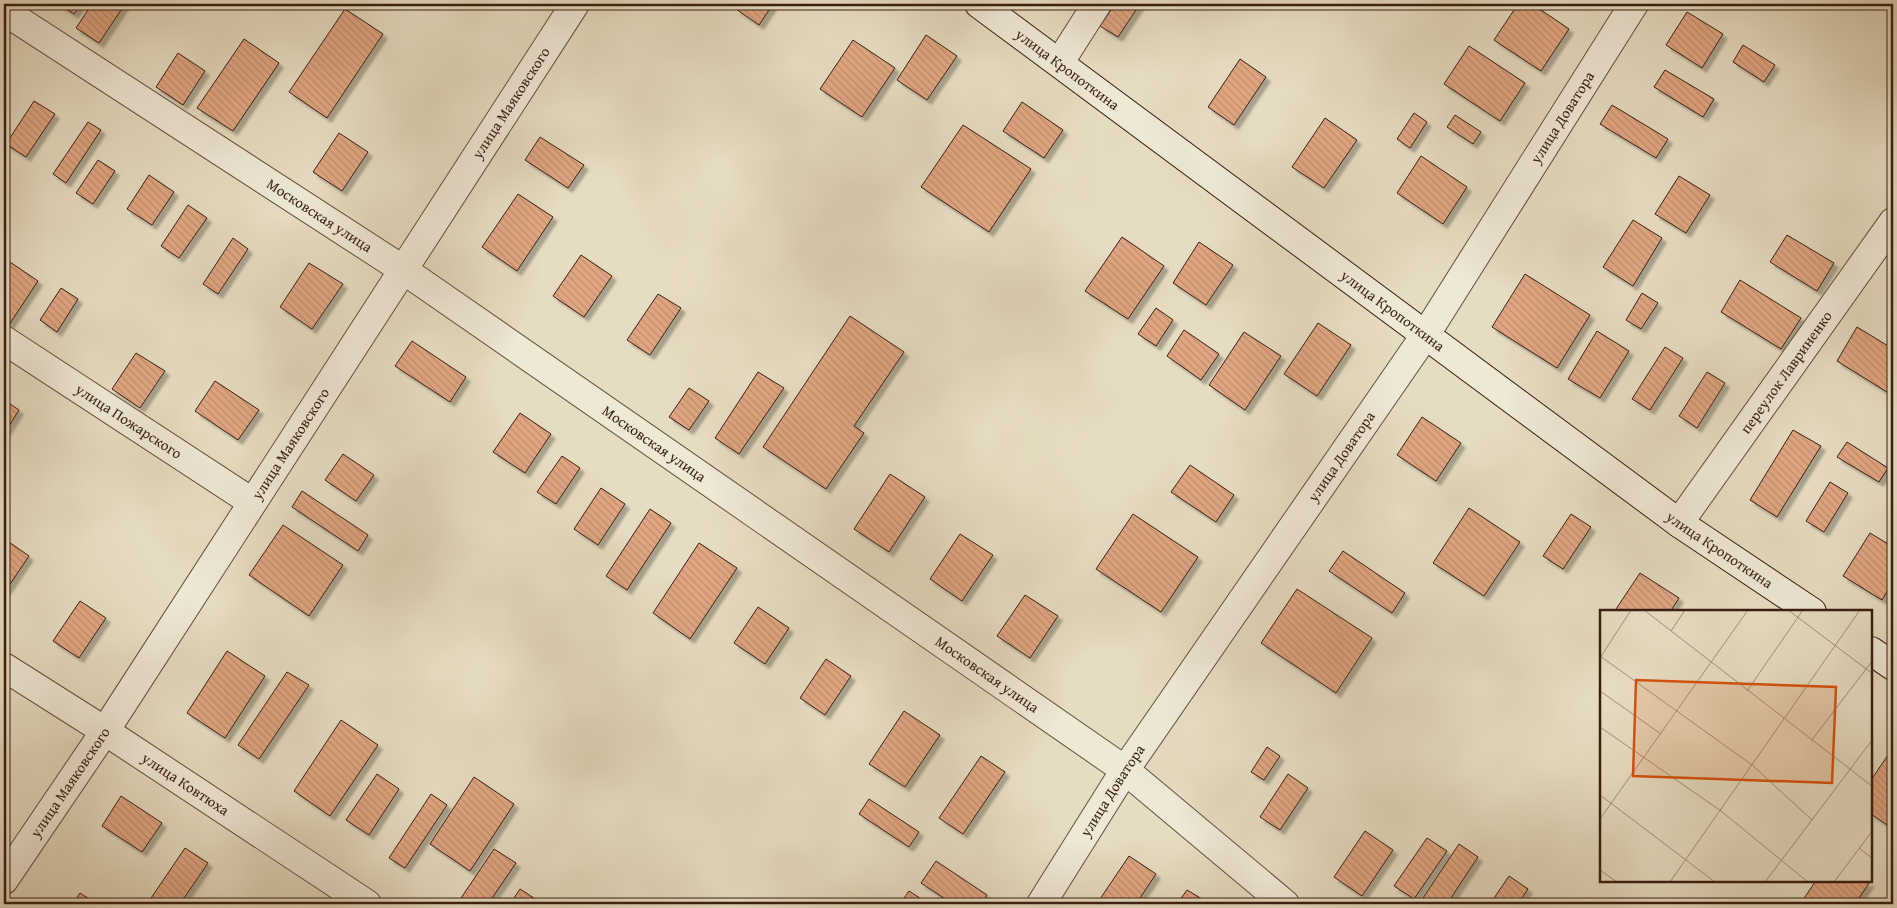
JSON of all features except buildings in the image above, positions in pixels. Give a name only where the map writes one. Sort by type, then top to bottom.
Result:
[{"type":"street","name":"улица Маяковского","points":[[4,880],[106,731],[402,268],[575,4]]},
{"type":"street","name":"улица Кропоткина","points":[[979,4],[1060,62],[1679,523],[1809,610]]},
{"type":"street","points":[[1060,62],[1097,4]]},
{"type":"street","name":"улица Доватора","points":[[1041,904],[1126,770],[1426,334],[1634,4]]},
{"type":"street","name":"Московская улица","points":[[4,12],[402,268],[1126,770],[1285,904]]},
{"type":"street","name":"переулок Лавриненко","points":[[1679,523],[1893,222]]},
{"type":"street","name":"улица Пожарского","points":[[4,340],[252,502]]},
{"type":"street","points":[[1872,652],[1893,666]]},
{"type":"street","name":"улица Ковтюха","points":[[4,667],[106,731],[367,904]]}]
